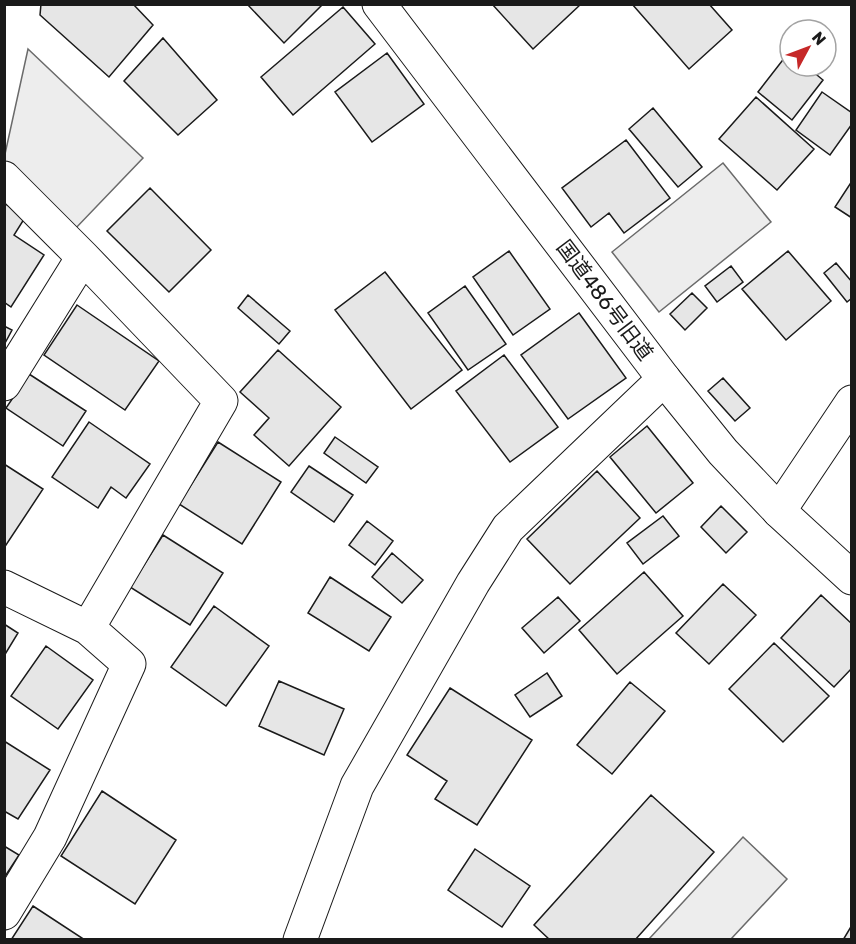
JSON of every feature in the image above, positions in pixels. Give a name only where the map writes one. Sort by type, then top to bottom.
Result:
[{"type":"street","name":"国道486号旧道","points":[[379,4],[664,379],[723,452],[779,511],[852,578]]},
{"type":"street","points":[[4,178],[221,401],[88,628]]},
{"type":"street","points":[[4,384],[83,257]]},
{"type":"street","points":[[300,939],[357,786],[473,584],[508,528],[664,379]]},
{"type":"street","points":[[779,511],[852,402]]},
{"type":"street","points":[[4,588],[88,628],[129,664],[50,837],[4,913]]},
{"type":"shaded area","points":[[28,49],[143,158],[74,230],[5,161]]},
{"type":"shaded area","points":[[723,163],[771,222],[659,312],[612,252]]},
{"type":"shaded area","points":[[743,837],[787,879],[731,939],[649,939]]},
{"type":"building","points":[[41,4],[133,4],[153,25],[109,77],[40,15]]},
{"type":"building","points":[[247,4],[323,4],[284,43]]},
{"type":"building","points":[[492,4],[581,4],[533,49]]},
{"type":"building","points":[[632,4],[709,4],[732,30],[689,69]]},
{"type":"building","points":[[343,7],[375,44],[293,115],[261,77]]},
{"type":"building","points":[[163,38],[217,100],[178,135],[124,81]]},
{"type":"building","points":[[387,53],[424,104],[372,142],[335,92]]},
{"type":"building","points":[[778,66],[778,78],[821,78],[823,80],[792,120],[758,92]]},
{"type":"building","points":[[822,92],[852,113],[852,124],[830,155],[796,130]]},
{"type":"building","points":[[756,97],[814,149],[777,190],[719,139]]},
{"type":"building","points":[[653,108],[702,167],[678,187],[629,129]]},
{"type":"building","points":[[626,140],[670,198],[624,233],[609,213],[591,227],[562,188]]},
{"type":"building","points":[[852,181],[852,218],[835,207]]},
{"type":"building","points":[[150,188],[211,250],[169,292],[107,231]]},
{"type":"building","points":[[4,203],[26,216],[14,235],[44,255],[11,307],[4,302]]},
{"type":"building","points":[[509,251],[550,309],[513,335],[473,277]]},
{"type":"building","points":[[788,251],[831,301],[786,340],[742,289]]},
{"type":"building","points":[[836,263],[852,282],[852,298],[847,302],[824,273]]},
{"type":"building","points":[[731,266],[743,282],[717,302],[705,286]]},
{"type":"building","points":[[385,272],[462,370],[411,409],[335,310]]},
{"type":"building","points":[[465,286],[506,344],[468,370],[428,313]]},
{"type":"building","points":[[692,293],[707,308],[685,330],[670,314]]},
{"type":"building","points":[[248,295],[290,331],[279,344],[238,308]]},
{"type":"building","points":[[77,305],[159,361],[125,410],[44,355]]},
{"type":"building","points":[[579,313],[626,378],[568,419],[521,355]]},
{"type":"building","points":[[4,326],[12,330],[4,345]]},
{"type":"building","points":[[278,350],[341,407],[289,466],[254,435],[269,418],[240,392]]},
{"type":"building","points":[[504,355],[558,427],[510,462],[456,391]]},
{"type":"building","points":[[29,374],[86,411],[63,446],[6,408]]},
{"type":"building","points":[[723,378],[750,408],[735,421],[708,391]]},
{"type":"building","points":[[89,422],[150,464],[126,498],[111,487],[98,508],[52,477]]},
{"type":"building","points":[[647,426],[693,483],[656,513],[610,457]]},
{"type":"building","points":[[335,437],[378,467],[366,483],[324,453]]},
{"type":"building","points":[[218,442],[281,482],[242,544],[179,504]]},
{"type":"building","points":[[4,464],[43,489],[4,548]]},
{"type":"building","points":[[309,466],[353,495],[334,522],[291,492]]},
{"type":"building","points":[[597,471],[640,518],[570,584],[527,539]]},
{"type":"building","points":[[721,506],[747,532],[726,553],[701,527]]},
{"type":"building","points":[[663,516],[679,536],[643,564],[627,543]]},
{"type":"building","points":[[367,521],[393,541],[375,565],[349,545]]},
{"type":"building","points":[[163,535],[223,573],[190,625],[130,587]]},
{"type":"building","points":[[392,553],[423,580],[402,603],[372,577]]},
{"type":"building","points":[[644,572],[683,616],[617,674],[579,630]]},
{"type":"building","points":[[330,577],[391,617],[369,651],[308,613]]},
{"type":"building","points":[[723,584],[756,615],[709,664],[676,633]]},
{"type":"building","points":[[821,595],[852,624],[852,668],[834,687],[781,638]]},
{"type":"building","points":[[558,597],[580,621],[544,653],[522,628]]},
{"type":"building","points":[[214,606],[269,646],[226,706],[171,667]]},
{"type":"building","points":[[4,624],[18,633],[4,656]]},
{"type":"building","points":[[774,643],[829,696],[783,742],[729,689]]},
{"type":"building","points":[[46,646],[93,680],[58,729],[11,696]]},
{"type":"building","points":[[547,673],[562,696],[530,717],[515,695]]},
{"type":"building","points":[[279,681],[344,709],[324,755],[259,726]]},
{"type":"building","points":[[630,682],[665,711],[612,774],[577,745]]},
{"type":"building","points":[[450,688],[532,740],[477,825],[435,799],[447,781],[407,755]]},
{"type":"building","points":[[4,741],[50,770],[18,819],[4,811]]},
{"type":"building","points":[[102,791],[176,840],[135,904],[61,856]]},
{"type":"building","points":[[651,795],[714,852],[635,940],[550,940],[534,925]]},
{"type":"building","points":[[4,846],[19,855],[4,878]]},
{"type":"building","points":[[475,849],[530,886],[502,927],[448,890]]},
{"type":"building","points":[[33,906],[85,940],[11,940]]},
{"type":"building","points":[[852,925],[852,940],[843,940]]}]
